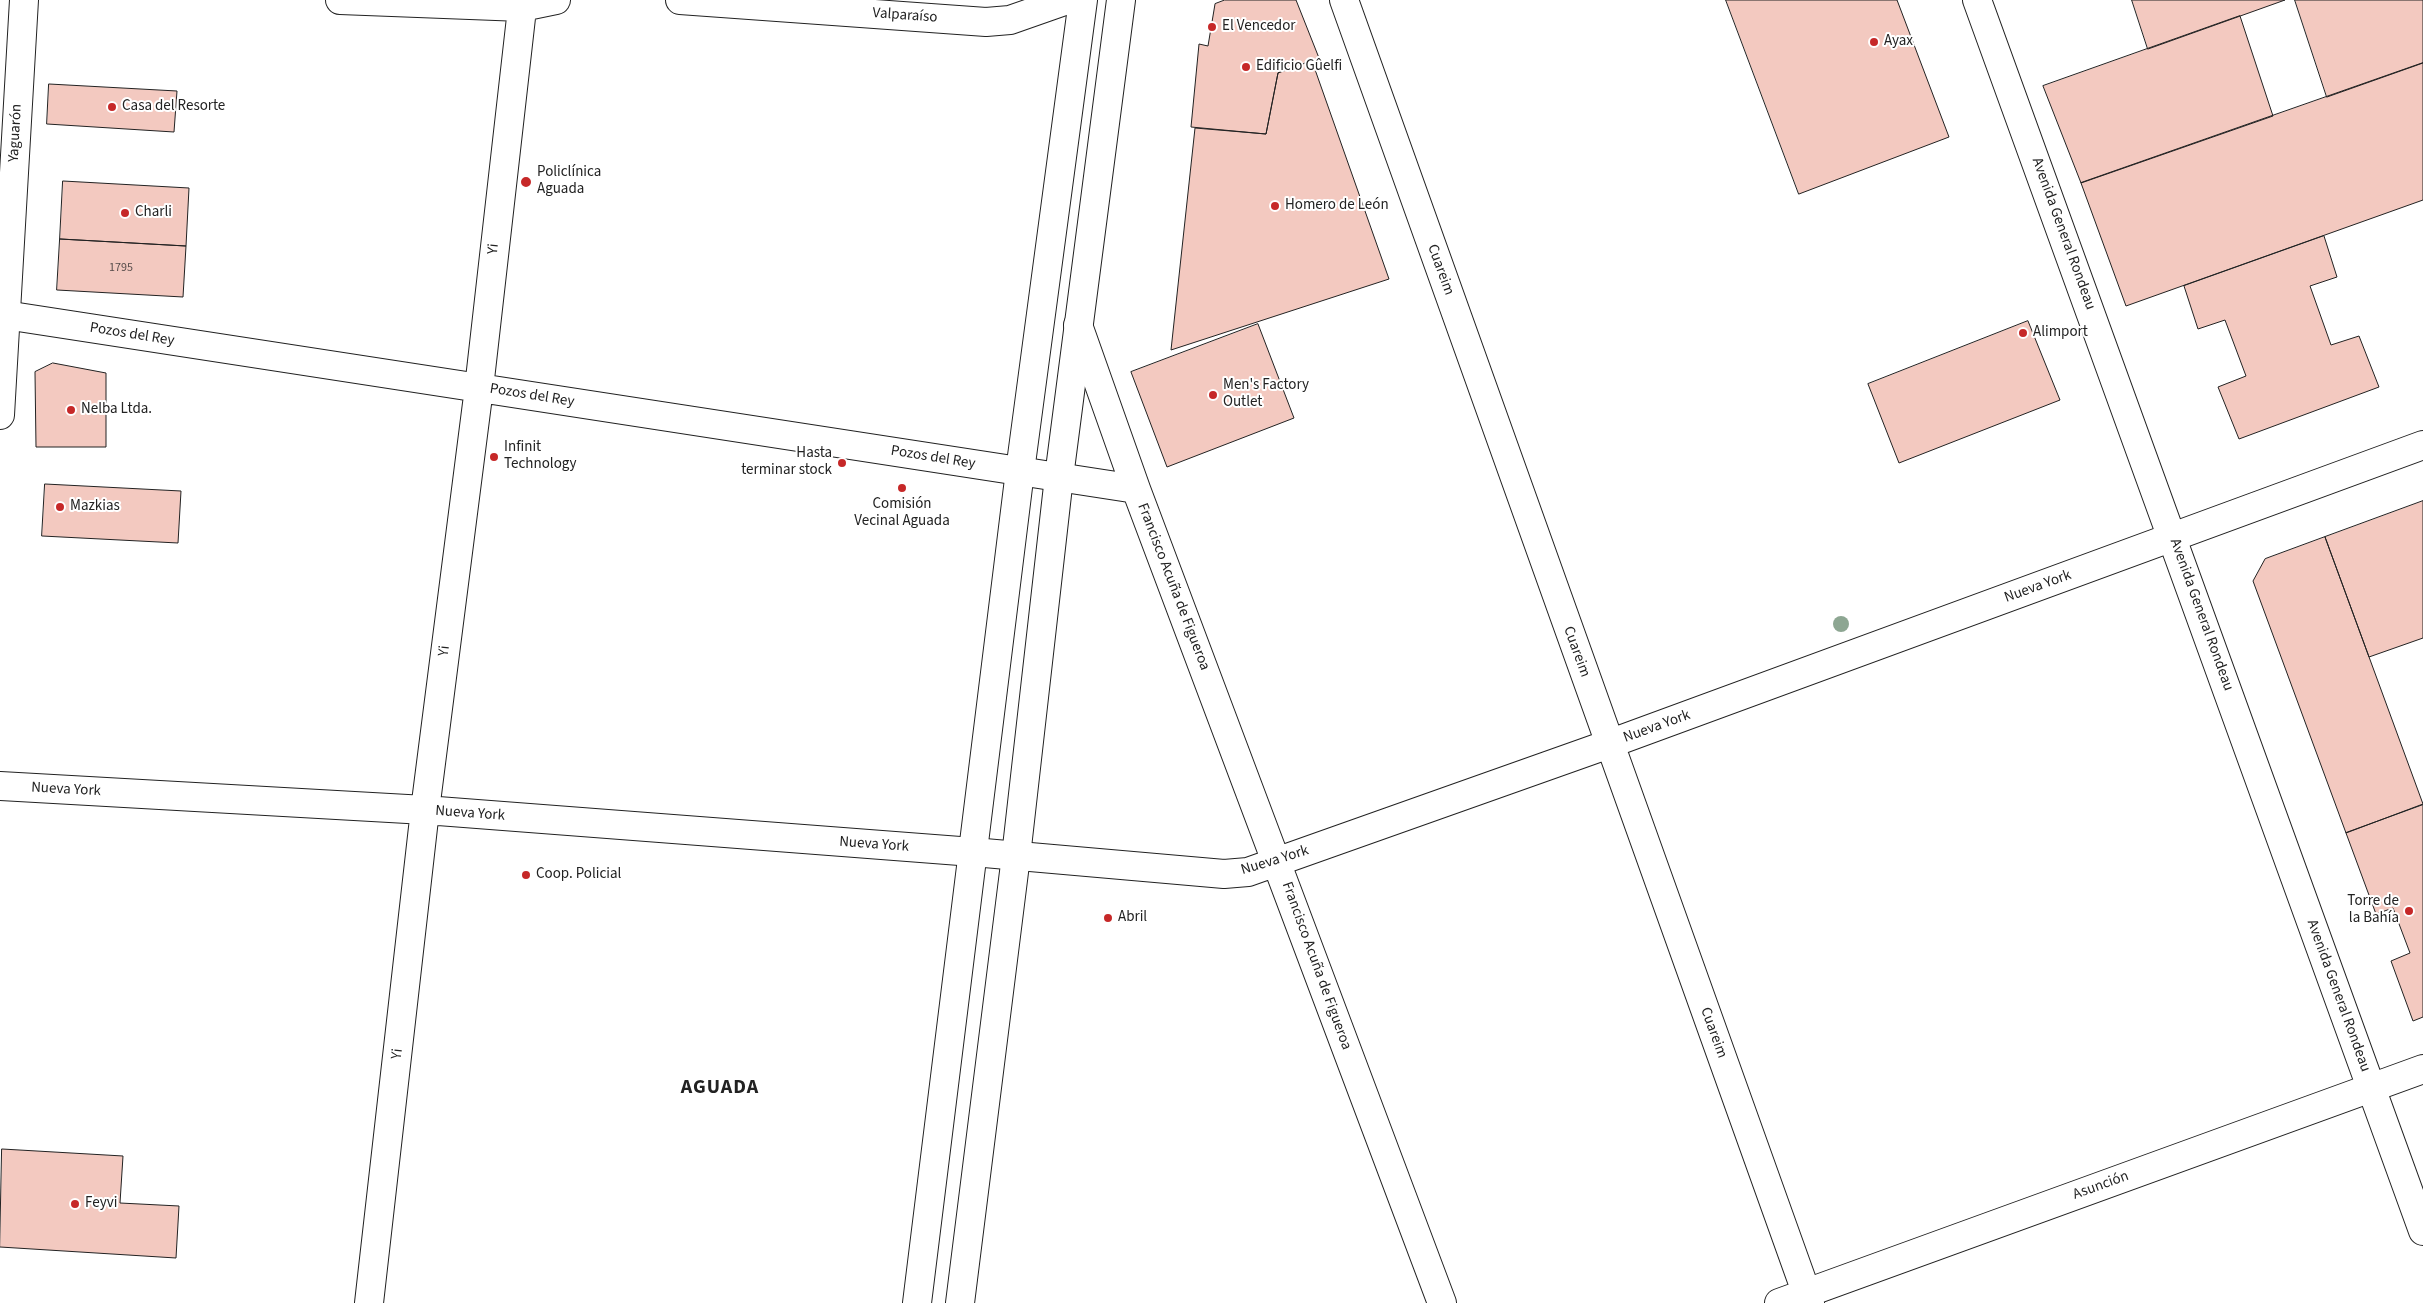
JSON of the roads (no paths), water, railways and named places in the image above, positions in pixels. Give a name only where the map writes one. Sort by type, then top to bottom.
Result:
[{"type":"street","name":"Yaguarón","points":[[0,415],[24,0]]},
{"type":"street","points":[[340,0],[522,3],[556,0]]},
{"type":"street","name":"Valparaíso","points":[[680,0],[986,22],[1010,20],[1067,0]]},
{"type":"street","points":[[917,1303],[1020,471],[1083,0]]},
{"type":"street","points":[[960,1303],[1016,856],[1059,477],[1121,0]]},
{"type":"street","name":"Cuareim","points":[[1344,0],[1808,1298]]},
{"type":"street","name":"Avenida General Rondeau","points":[[1978,0],[2423,1230]]},
{"type":"street","name":"Yi","points":[[369,1303],[425,810],[479,388],[522,3]]},
{"type":"street","name":"Pozos del Rey","points":[[5,315],[1059,477]]},
{"type":"street","name":"Francisco Acuña de Figueroa","points":[[1078,325],[1136,489],[1278,862],[1442,1303]]},
{"type":"street","name":"Nueva York","points":[[0,786],[425,810],[973,852],[1224,874],[1248,872],[1609,744],[2423,445]]},
{"type":"street","name":"Francisco Acuña de Figueroa","points":[[1059,477],[1136,489]]},
{"type":"street","name":"Asunción","points":[[1779,1303],[1808,1298],[2423,1070]]},
{"type":"place","name":"El Vencedor","points":[[1212,27]]},
{"type":"place","name":"Ayax","points":[[1874,42]]},
{"type":"place","name":"Edificio Gûelfi","points":[[1246,67]]},
{"type":"place","name":"Casa del Resorte","points":[[112,107]]},
{"type":"place","name":"Policlínica Aguada","points":[[526,182]]},
{"type":"place","name":"Homero de León","points":[[1275,206]]},
{"type":"place","name":"Charli","points":[[125,213]]},
{"type":"place","name":"Alimport","points":[[2023,333]]},
{"type":"place","name":"Men's Factory Outlet","points":[[1213,395]]},
{"type":"place","name":"Nelba Ltda.","points":[[71,410]]},
{"type":"place","name":"Infinit Technology","points":[[494,457]]},
{"type":"place","name":"Hasta terminar stock","points":[[842,463]]},
{"type":"place","name":"Comisión Vecinal Aguada","points":[[902,488]]},
{"type":"place","name":"Mazkias","points":[[60,507]]},
{"type":"place","name":"Coop. Policial","points":[[526,875]]},
{"type":"place","name":"Torre de la Bahía","points":[[2409,911]]},
{"type":"place","name":"Abril","points":[[1108,918]]},
{"type":"place","name":"Feyvi","points":[[75,1204]]},
{"type":"district","name":"AGUADA","points":[[720,1089]]}]
